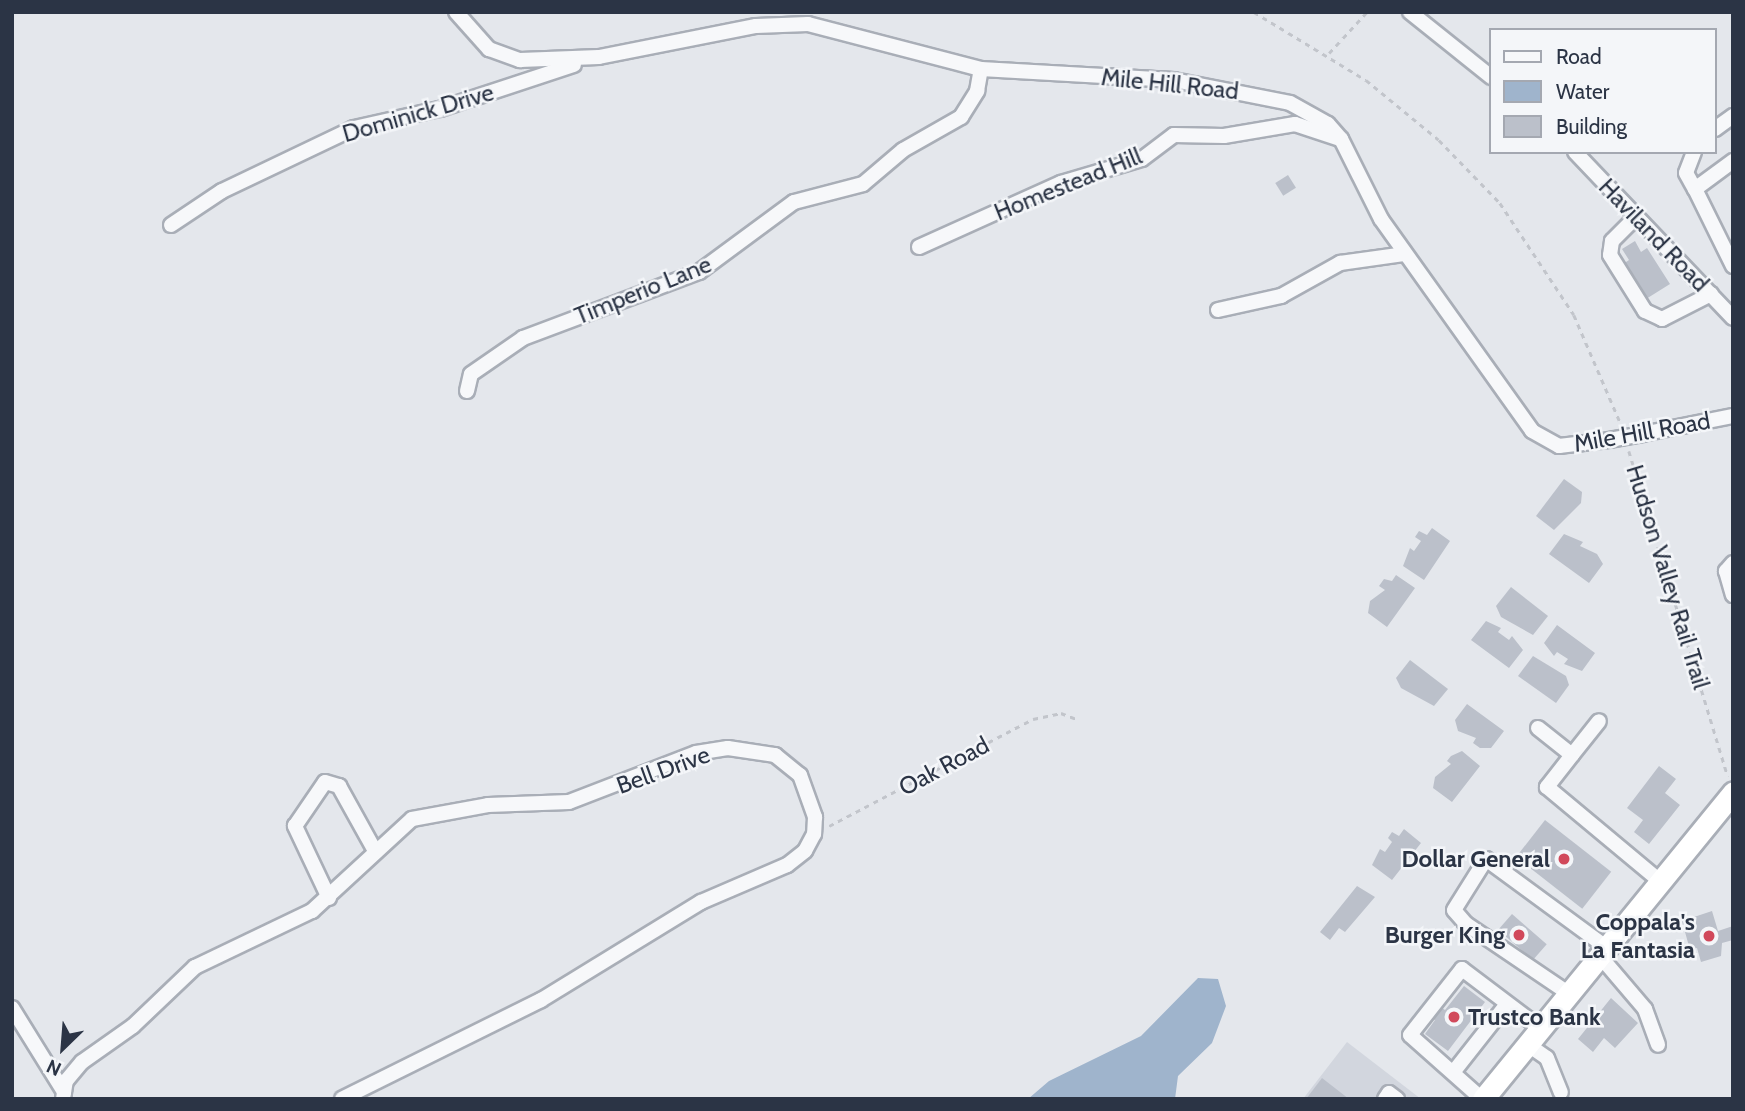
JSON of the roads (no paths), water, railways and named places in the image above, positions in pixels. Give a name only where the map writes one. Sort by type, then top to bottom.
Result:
[{"type":"highway","points":[[1483,1099],[1704,827],[1731,786]]},
{"type":"street","name":"Mile Hill Road","points":[[456,12],[480,43],[509,58],[599,57],[791,23],[845,31],[981,69],[1227,87],[1290,103],[1328,124],[1341,139],[1381,219],[1532,432],[1559,446],[1609,440],[1733,416]]},
{"type":"street","points":[[1410,12],[1490,76]]},
{"type":"street","name":"Dominick Drive","points":[[170,225],[222,191],[354,128],[440,109],[599,57]]},
{"type":"street","name":"Timperio Lane","points":[[467,391],[471,374],[523,338],[699,272],[794,202],[863,184],[903,150],[961,117],[977,91],[981,69]]},
{"type":"street","points":[[1717,128],[1733,116]]},
{"type":"street","name":"Homestead Hill","points":[[919,247],[1061,183],[1142,159],[1174,135],[1224,136],[1295,124],[1341,139]]},
{"type":"street","name":"Haviland Road","points":[[1577,154],[1733,318]]},
{"type":"street","points":[[1693,154],[1686,173],[1733,266]]},
{"type":"street","points":[[1695,189],[1733,161]]},
{"type":"street","points":[[1637,216],[1612,241],[1609,256],[1645,311],[1662,319],[1711,294]]},
{"type":"street","points":[[1218,310],[1280,296],[1340,263],[1405,254]]},
{"type":"street","points":[[1733,563],[1726,571],[1733,595]]},
{"type":"street","points":[[1599,721],[1547,787],[1660,881]]},
{"type":"street","points":[[1538,728],[1572,755]]},
{"type":"street","name":"Bell Drive","points":[[64,1096],[82,1062],[133,1026],[195,967],[329,898],[375,851],[412,819],[434,812],[569,802],[696,753],[728,748],[756,749],[793,767],[809,792],[814,834],[805,851],[787,865],[701,902],[541,1000],[342,1099]]},
{"type":"street","points":[[329,898],[295,826],[325,782],[340,786],[375,851]]},
{"type":"street","points":[[1568,993],[1517,960],[1454,910],[1486,859],[1503,869],[1603,951],[1645,1009],[1658,1045]]},
{"type":"street","points":[[1483,1099],[1455,1070],[1410,1035],[1462,969],[1507,1004],[1534,1036],[1547,1058],[1561,1092]]},
{"type":"street","points":[[1455,1070],[1507,1004]]},
{"type":"street","points":[[12,1007],[64,1096]]},
{"type":"street","points":[[1385,1099],[1390,1093],[1397,1099]]},
{"type":"water","points":[[1198,978],[1218,979],[1226,1006],[1212,1043],[1178,1076],[1175,1099],[1028,1099],[1049,1081],[1141,1036]]},
{"type":"place","name":"Dollar General","points":[[1564,859]]},
{"type":"place","name":"Burger King","points":[[1519,935]]},
{"type":"place","name":"Coppala's La Fantasia","points":[[1709,936]]},
{"type":"place","name":"Trustco Bank","points":[[1454,1017]]}]
